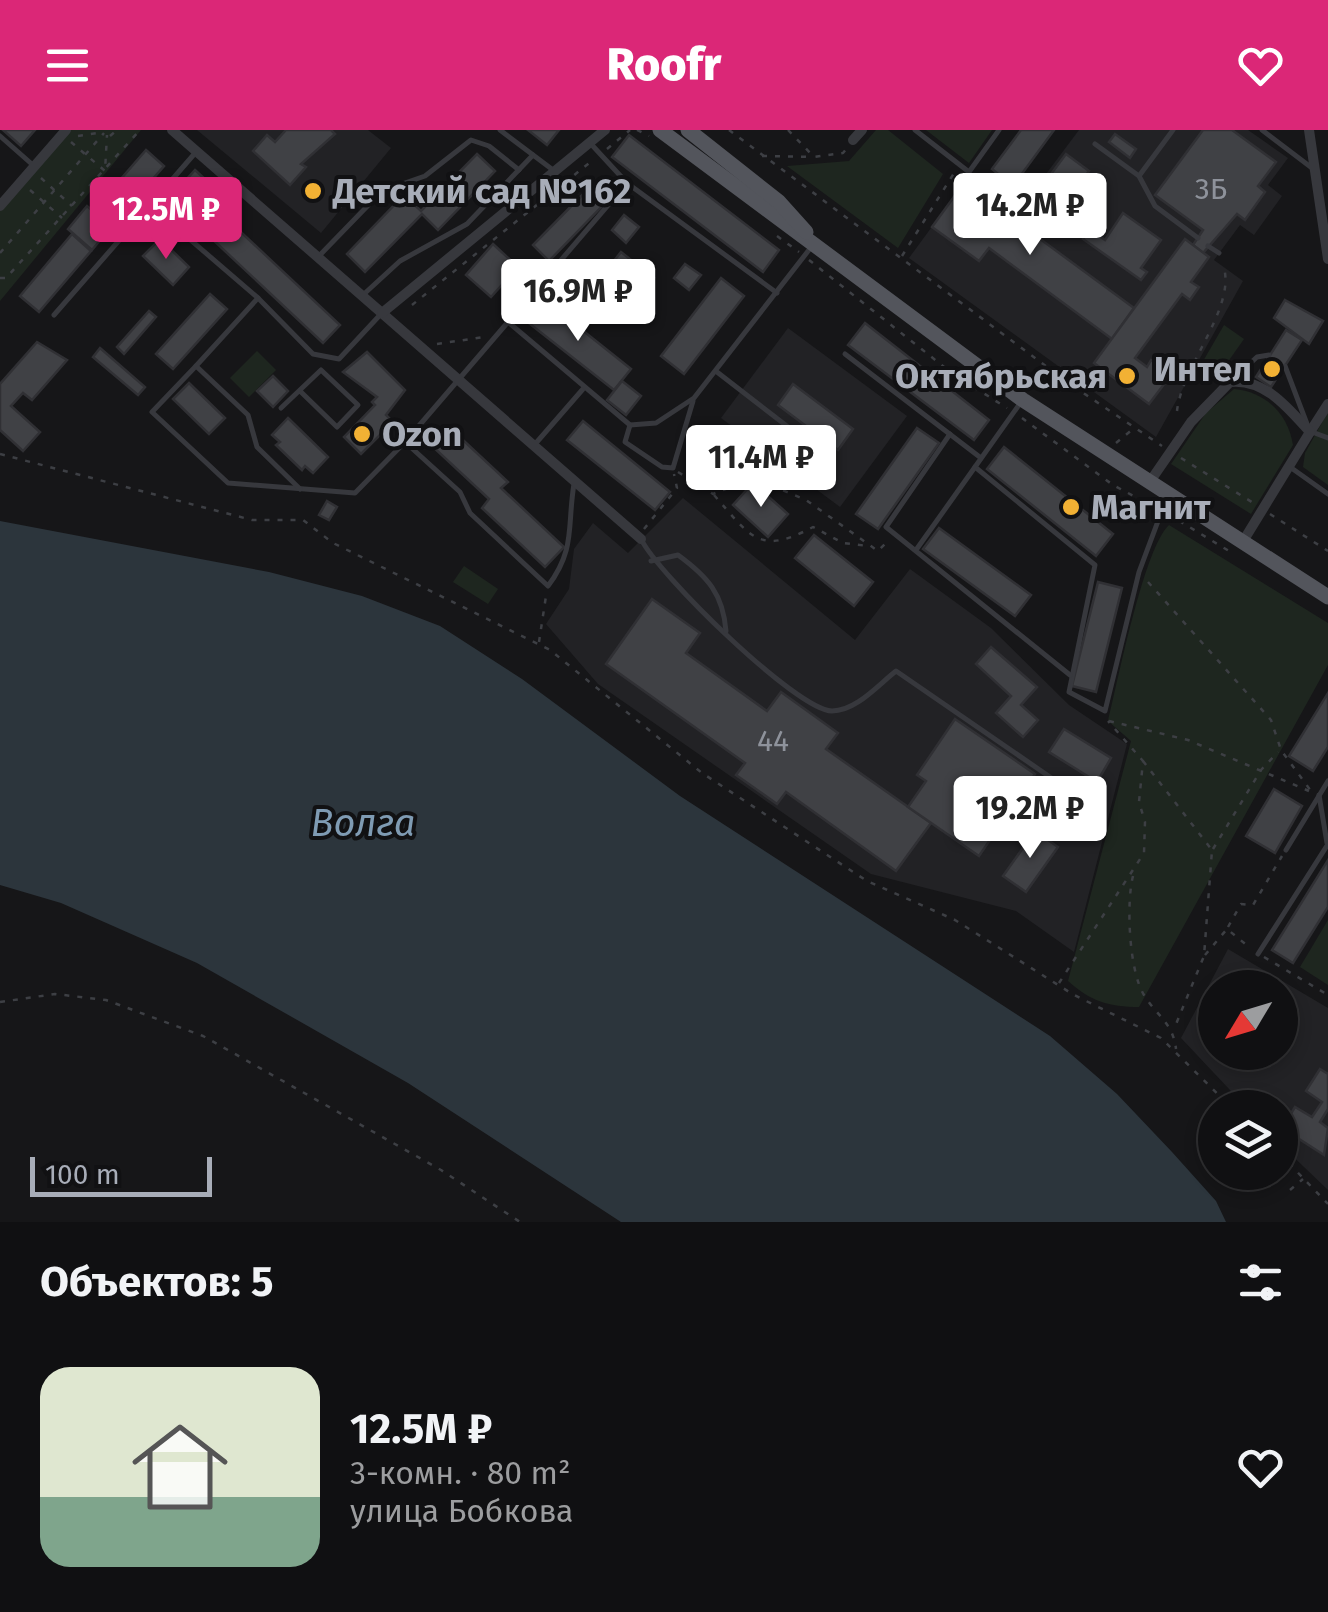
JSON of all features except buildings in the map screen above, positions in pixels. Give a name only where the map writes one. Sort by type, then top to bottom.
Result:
[{"type":"main road","points":[[660,130],[1023,400],[1328,597]]},
{"type":"main road","points":[[688,130],[779,202],[815,243]]},
{"type":"street","points":[[386,317],[605,130]]},
{"type":"street","points":[[853,140],[862,130]]},
{"type":"street","points":[[1309,130],[1328,259]]},
{"type":"street","points":[[175,131],[639,538]]},
{"type":"street","points":[[0,206],[64,132]]},
{"type":"street","points":[[1148,483],[1213,396],[1230,382],[1253,382],[1274,395],[1310,432]]},
{"type":"street","points":[[1242,543],[1328,404]]},
{"type":"lane","points":[[500,130],[556,171]]},
{"type":"lane","points":[[915,130],[969,172],[999,130]]},
{"type":"lane","points":[[1139,176],[1171,133],[1162,130]]},
{"type":"lane","points":[[1262,130],[1312,168]]},
{"type":"lane","points":[[0,136],[33,168]]},
{"type":"lane","points":[[318,257],[382,192],[426,176],[471,140],[488,146],[519,170]]},
{"type":"lane","points":[[589,143],[627,183],[777,293]]},
{"type":"lane","points":[[1095,144],[1139,176],[1155,206],[1198,238]]},
{"type":"lane","points":[[54,315],[196,151]]},
{"type":"lane","points":[[362,296],[400,262],[467,224],[534,155]]},
{"type":"lane","points":[[258,298],[152,412],[228,483],[355,493],[461,382],[627,183]]},
{"type":"lane","points":[[150,204],[258,298],[314,354],[339,359],[386,317]]},
{"type":"lane","points":[[508,322],[630,425],[656,423],[694,398],[717,372],[815,243]]},
{"type":"lane","points":[[1208,246],[1220,254]]},
{"type":"lane","points":[[846,354],[982,458]]},
{"type":"lane","points":[[281,408],[321,370],[327,356]]},
{"type":"lane","points":[[1230,382],[1257,357],[1269,356]]},
{"type":"lane","points":[[196,366],[248,415],[257,447],[300,489]]},
{"type":"lane","points":[[1285,366],[1310,432],[1328,438]]},
{"type":"lane","points":[[301,392],[337,427],[358,406],[321,370]]},
{"type":"lane","points":[[717,372],[814,447]]},
{"type":"lane","points":[[534,446],[583,388]]},
{"type":"lane","points":[[630,425],[625,442],[662,467],[673,468],[694,398]]},
{"type":"lane","points":[[916,550],[1023,400]]},
{"type":"lane","points":[[950,434],[886,527],[1070,674]]},
{"type":"lane","points":[[406,442],[460,492],[470,513],[548,586],[561,568],[571,541],[574,481]]},
{"type":"lane","points":[[1290,466],[1328,494]]},
{"type":"lane","points":[[975,467],[1095,564],[1069,692],[1106,710],[1138,572],[1168,495]]},
{"type":"lane","points":[[639,538],[652,561],[726,634],[782,684],[828,712],[847,709],[896,671],[1079,797],[1052,833]]},
{"type":"lane","points":[[652,561],[678,555],[715,587],[724,606],[726,634]]},
{"type":"lane","points":[[1286,850],[1328,780]]},
{"type":"lane","points":[[1258,954],[1327,845],[1326,818],[1319,795]]},
{"type":"path","points":[[64,132],[103,130],[104,171]]},
{"type":"path","points":[[0,253],[106,134],[118,130]]},
{"type":"path","points":[[0,278],[6,278],[63,219],[140,130]]},
{"type":"path","points":[[386,317],[630,130]]},
{"type":"path","points":[[729,130],[1134,427],[1328,551]]},
{"type":"path","points":[[788,130],[814,157]]},
{"type":"path","points":[[64,132],[104,171]]},
{"type":"path","points":[[761,156],[843,153],[853,140]]},
{"type":"path","points":[[901,258],[959,164]]},
{"type":"path","points":[[33,168],[74,207]]},
{"type":"path","points":[[20,182],[63,219]]},
{"type":"path","points":[[1177,412],[1180,388],[1219,309],[1227,279],[1224,268]]},
{"type":"path","points":[[412,339],[431,345],[499,332]]},
{"type":"path","points":[[1114,444],[1134,427]]},
{"type":"path","points":[[0,454],[252,520],[303,520],[333,544],[538,644],[702,773],[854,872],[955,920],[1176,1050],[1215,1090]]},
{"type":"path","points":[[673,468],[713,494],[760,541],[782,543],[813,527],[843,543],[871,546]]},
{"type":"path","points":[[639,538],[678,488],[673,468]]},
{"type":"path","points":[[713,494],[754,478],[806,500],[878,551],[895,534]]},
{"type":"path","points":[[1138,572],[1271,720],[1280,750],[1312,792]]},
{"type":"path","points":[[538,644],[548,586]]},
{"type":"path","points":[[1106,710],[1108,720],[1212,850]]},
{"type":"path","points":[[1108,720],[1188,740],[1319,795]]},
{"type":"path","points":[[1176,1050],[1174,1030],[1204,956],[1212,850],[1262,770],[1280,750]]},
{"type":"path","points":[[1142,761],[1139,802],[1146,822],[1144,853],[1128,896],[1136,976],[1143,994],[1174,1030]]},
{"type":"path","points":[[1227,929],[1240,904],[1253,905],[1286,850]]},
{"type":"path","points":[[1058,984],[1120,886],[1133,874]]},
{"type":"path","points":[[0,1002],[54,994],[106,1000],[204,1036],[441,1170],[520,1222]]},
{"type":"path","points":[[1298,1172],[1328,1204]]},
{"type":"path","points":[[1298,1183],[1304,1178]]},
{"type":"shaded area","points":[[66,130],[141,130],[0,301],[0,206]]},
{"type":"shaded area","name":"Детский сад №162","points":[[197,130],[368,130],[391,148],[321,233]]},
{"type":"shaded area","points":[[876,130],[888,130],[943,174],[898,248],[787,166],[849,161]]},
{"type":"shaded area","points":[[926,130],[992,130],[969,163]]},
{"type":"shaded area","points":[[1079,130],[1248,130],[1288,158],[1268,185],[1282,196],[1254,235],[1240,225],[1214,260],[1243,281],[1156,437],[909,258],[964,183],[1013,218]]},
{"type":"shaded area","points":[[1224,325],[1244,339],[1220,373],[1202,363]]},
{"type":"shaded area","points":[[788,328],[907,416],[840,507],[721,418]]},
{"type":"shaded area","points":[[257,351],[276,370],[249,397],[230,378]]},
{"type":"shaded area","points":[[1234,389],[1256,395],[1274,406],[1293,445],[1251,514],[1171,464],[1206,413]]},
{"type":"shaded area","points":[[1328,412],[1328,485],[1303,467],[1305,453]]},
{"type":"shaded area","points":[[683,498],[855,640],[910,569],[991,628],[1069,705],[1127,744],[1074,952],[1016,911],[871,874],[598,684],[546,624],[569,589],[574,549],[593,523],[628,553]]},
{"type":"shaded area","points":[[1169,525],[1328,623],[1328,665],[1139,1007],[1128,1007],[1092,998],[1068,981],[1131,741],[1108,721],[1141,587]]},
{"type":"shaded area","points":[[464,566],[498,589],[488,604],[453,582]]},
{"type":"shaded area","points":[[1328,920],[1328,985],[1300,967]]},
{"type":"shaded area","points":[[1228,949],[1264,970],[1217,970]]},
{"type":"shaded area","points":[[1298,990],[1328,1008],[1328,1190],[1298,1161],[1298,1090],[1230,1090],[1211,1070],[1298,1070]]},
{"type":"shaded area","points":[[1198,1006],[1198,1056],[1181,1038]]},
{"type":"water","name":"Волга","points":[[0,521],[269,572],[362,596],[440,626],[522,679],[680,796],[1050,1036],[1117,1094],[1172,1152],[1198,1181],[1198,1190],[1206,1190],[1216,1201],[1226,1222],[621,1222],[408,1083],[197,963],[61,903],[0,885]]},
{"type":"place","name":"Детский сад №162","points":[[313,191]]},
{"type":"place","name":"Интел","points":[[1272,369]]},
{"type":"place","name":"Октябрьская","points":[[1127,376]]},
{"type":"place","name":"Ozon","points":[[362,434]]},
{"type":"place","name":"Магнит","points":[[1071,507]]}]
